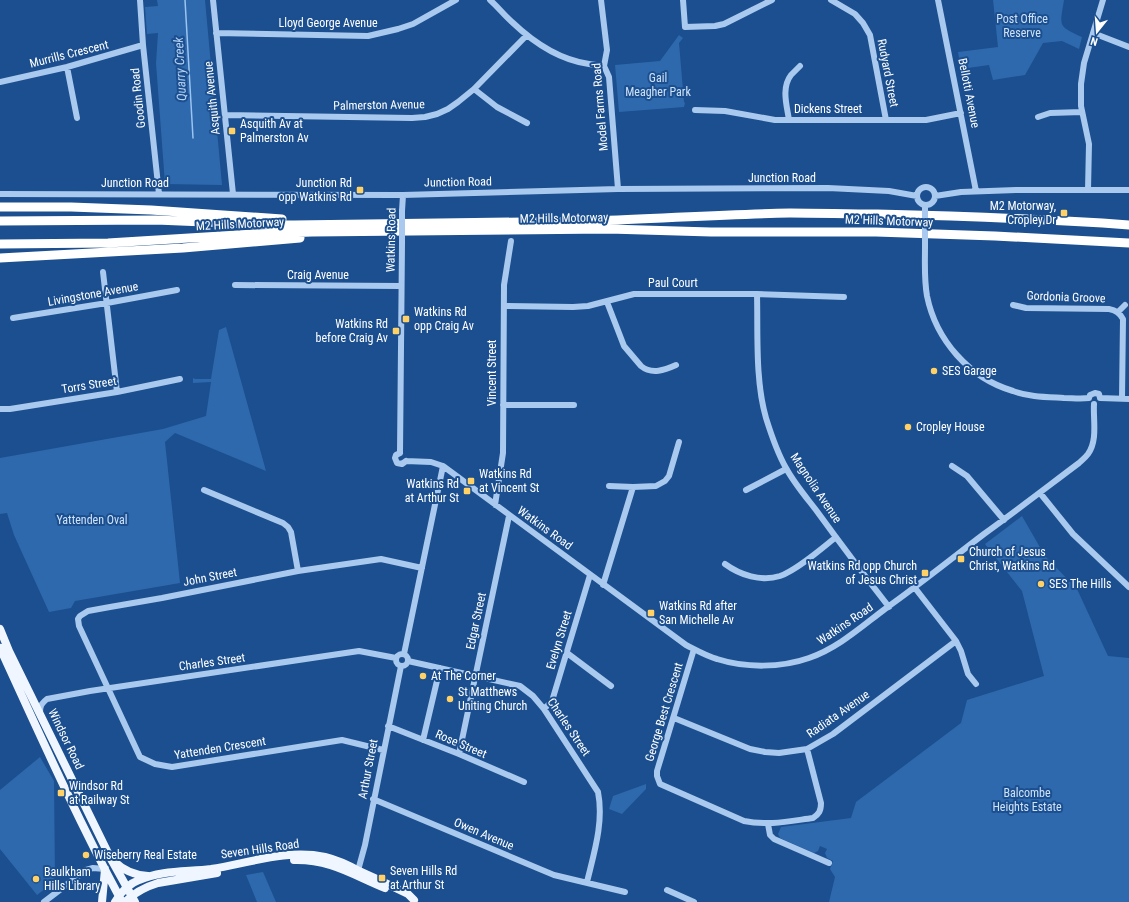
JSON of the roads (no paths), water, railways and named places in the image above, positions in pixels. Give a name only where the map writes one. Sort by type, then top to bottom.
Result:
[{"type":"highway","points":[[0,206],[151,210],[383,223]]},
{"type":"highway","name":"M2 Hills Motorway","points":[[0,221],[112,219],[253,224],[383,223],[599,220],[728,214],[791,213],[980,216],[1129,224]]},
{"type":"highway","name":"M2 Hills Motorway","points":[[0,244],[108,243],[254,234],[609,229],[712,232],[876,232],[1129,243]]},
{"type":"highway","points":[[0,258],[183,248],[363,232]]},
{"type":"main road","name":"Windsor Road","points":[[0,629],[111,859],[133,899]]},
{"type":"main road","name":"Windsor Road","points":[[0,648],[53,763],[120,900]]},
{"type":"main road","name":"Seven Hills Road","points":[[120,900],[127,887],[149,876],[210,869],[286,855],[306,854],[335,860],[415,901]]},
{"type":"main road","points":[[111,859],[127,871],[142,876],[149,876]]},
{"type":"main road","name":"Seven Hills Road","points":[[120,900],[133,899],[141,889],[158,883],[286,861],[303,860],[320,862],[358,873]]},
{"type":"main road","points":[[102,902],[105,869]]},
{"type":"street","name":"Goodin Road","points":[[140,0],[159,194]]},
{"type":"street","name":"Asquith Avenue","points":[[213,0],[233,194]]},
{"type":"street","name":"Lloyd George Avenue","points":[[216,33],[368,36],[413,24],[456,0]]},
{"type":"street","name":"Model Farms Road","points":[[601,0],[607,50],[604,66],[609,77],[618,189]]},
{"type":"street","points":[[683,0],[685,26],[715,26],[724,24],[772,0]]},
{"type":"street","name":"Rudyard Street","points":[[831,0],[854,14],[863,23],[870,35],[886,120]]},
{"type":"street","name":"Bellotti Avenue","points":[[938,0],[976,191]]},
{"type":"street","points":[[1088,190],[1089,144],[1082,112],[1082,78],[1084,63],[1103,0]]},
{"type":"street","points":[[494,1],[512,22],[542,46],[575,61],[604,66]]},
{"type":"street","points":[[1093,33],[1129,47]]},
{"type":"street","name":"Palmerston Avenue","points":[[225,115],[412,118],[437,114],[448,109],[474,89],[527,35]]},
{"type":"street","name":"Murrills Crescent","points":[[0,82],[67,67],[144,45]]},
{"type":"street","points":[[789,120],[785,90],[787,82],[800,66]]},
{"type":"street","points":[[67,67],[77,118]]},
{"type":"street","points":[[474,89],[498,107],[527,123]]},
{"type":"street","name":"Dickens Street","points":[[695,110],[725,111],[775,120],[926,120],[961,113]]},
{"type":"street","points":[[1038,117],[1050,113],[1082,112]]},
{"type":"street","points":[[935,196],[931,189],[926,187],[920,188],[916,196],[920,203],[925,205],[931,203],[935,196],[953,192],[1016,190],[1129,190]]},
{"type":"street","name":"Junction Road","points":[[0,194],[403,195],[618,189],[828,188],[889,191],[916,196]]},
{"type":"street","name":"Watkins Road","points":[[400,453],[403,195]]},
{"type":"street","points":[[925,205],[925,282],[927,294],[935,322],[946,342],[958,357],[982,377],[1013,392],[1038,396],[1089,398]]},
{"type":"street","name":"Vincent Street","points":[[495,505],[503,453],[504,285],[511,242]]},
{"type":"street","points":[[103,272],[117,392]]},
{"type":"street","name":"Craig Avenue","points":[[235,286],[401,286]]},
{"type":"street","name":"Livingstone Avenue","points":[[13,318],[177,290]]},
{"type":"street","name":"Paul Court","points":[[504,306],[588,306],[634,294],[757,294],[844,297]]},
{"type":"street","name":"Magnolia Avenue","points":[[757,294],[759,378],[766,417],[786,469],[836,538],[889,607]]},
{"type":"street","points":[[607,302],[624,346],[644,369],[651,371],[664,370],[676,365]]},
{"type":"street","name":"Gordonia Groove","points":[[1014,305],[1026,308],[1109,309],[1118,312],[1123,319],[1122,398]]},
{"type":"street","name":"Gordonia Groove","points":[[1118,312],[1125,305]]},
{"type":"street","name":"Torrs Street","points":[[0,409],[10,409],[117,392],[180,379]]},
{"type":"street","points":[[1089,398],[1090,395],[1095,393],[1099,394],[1100,398]]},
{"type":"street","points":[[1089,398],[1090,402],[1094,404],[1098,403],[1100,398]]},
{"type":"street","points":[[1100,398],[1129,398]]},
{"type":"street","name":"Watkins Road","points":[[406,461],[431,462],[443,466],[603,585],[679,640],[694,649],[717,659],[742,664],[775,665],[809,659],[837,645],[915,588],[1079,463],[1088,454],[1093,442],[1094,404]]},
{"type":"street","points":[[503,405],[574,405]]},
{"type":"street","points":[[609,486],[656,486],[665,481],[669,476],[679,442]]},
{"type":"street","points":[[400,453],[405,455],[406,461],[402,464],[397,463],[395,456],[400,453]]},
{"type":"street","points":[[404,654],[443,466]]},
{"type":"street","points":[[952,466],[967,476],[1004,520]]},
{"type":"street","points":[[746,490],[786,469]]},
{"type":"street","points":[[603,585],[633,487]]},
{"type":"street","points":[[204,490],[283,523],[288,527],[292,538],[298,571]]},
{"type":"street","points":[[1040,492],[1073,534],[1129,587]]},
{"type":"street","name":"Edgar Street","points":[[459,754],[509,516]]},
{"type":"street","points":[[725,564],[735,571],[750,576],[762,578],[779,576],[792,570],[836,538]]},
{"type":"street","name":"John Street","points":[[107,687],[78,622],[78,619],[83,613],[88,611],[298,571],[381,559],[422,568]]},
{"type":"street","name":"Evelyn Street","points":[[544,709],[552,701],[590,575]]},
{"type":"street","points":[[915,588],[956,641],[961,651],[968,674],[976,684]]},
{"type":"street","name":"Radiata Avenue","points":[[674,718],[750,749],[779,753],[807,749],[833,734],[956,641]]},
{"type":"street","name":"George Best Crescent","points":[[694,649],[657,771],[660,784],[744,821],[768,824],[813,818],[819,815],[822,803],[807,749]]},
{"type":"street","name":"Charles Street","points":[[40,713],[40,706],[47,699],[107,687],[359,651],[396,658]]},
{"type":"street","points":[[567,653],[611,686]]},
{"type":"street","points":[[404,654],[407,656],[408,661],[404,666],[401,666],[396,663],[396,658],[398,655],[404,654]]},
{"type":"street","name":"Charles Street","points":[[408,661],[520,686],[533,696],[544,709],[598,792],[600,802],[599,828],[587,882]]},
{"type":"street","name":"Arthur Street","points":[[358,873],[401,666]]},
{"type":"street","points":[[423,740],[440,668]]},
{"type":"street","name":"Yattenden Crescent","points":[[107,687],[140,757],[155,764],[172,767],[342,740],[383,750]]},
{"type":"street","name":"Rose Street","points":[[388,726],[524,782]]},
{"type":"street","name":"Owen Avenue","points":[[374,799],[554,875],[625,892]]},
{"type":"street","points":[[768,824],[770,835],[774,839],[829,863]]},
{"type":"street","points":[[44,902],[90,868],[105,869]]},
{"type":"street","points":[[667,890],[694,902]]},
{"type":"waterway","name":"Quarry Creek","points":[[185,0],[193,138]]},
{"type":"place","name":"Asquith Av at Palmerston Av","points":[[232,131]]},
{"type":"place","name":"Junction Rd opp Watkins Rd","points":[[360,190]]},
{"type":"place","name":"M2 Motorway, Cropley Dr","points":[[1064,213]]},
{"type":"place","name":"Watkins Rd opp Craig Av","points":[[406,319]]},
{"type":"place","name":"Watkins Rd before Craig Av","points":[[396,331]]},
{"type":"place","name":"SES Garage","points":[[934,371]]},
{"type":"place","name":"Cropley House","points":[[908,427]]},
{"type":"place","name":"Watkins Rd at Vincent St","points":[[471,481]]},
{"type":"place","name":"Watkins Rd at Arthur St","points":[[467,491]]},
{"type":"place","name":"Church of Jesus Christ, Watkins Rd","points":[[961,559]]},
{"type":"place","name":"Watkins Rd opp Church of Jesus Christ","points":[[925,573]]},
{"type":"place","name":"SES The Hills","points":[[1041,584]]},
{"type":"place","name":"Watkins Rd after San Michelle Av","points":[[651,613]]},
{"type":"place","name":"At The Corner","points":[[423,676]]},
{"type":"place","name":"St Matthews Uniting Church","points":[[450,699]]},
{"type":"place","name":"Windsor Rd at Railway St","points":[[61,793]]},
{"type":"place","name":"Wiseberry Real Estate","points":[[86,855]]},
{"type":"place","name":"Seven Hills Rd at Arthur St","points":[[382,878]]},
{"type":"place","name":"Baulkham Hills Library","points":[[36,879]]},
{"type":"park label","name":"Post Office Reserve","points":[[1022,26]]},
{"type":"park label","name":"Gail Meagher Park","points":[[658,85]]},
{"type":"park label","name":"Yattenden Oval","points":[[92,520]]},
{"type":"park label","name":"Balcombe Heights Estate","points":[[1027,800]]}]
